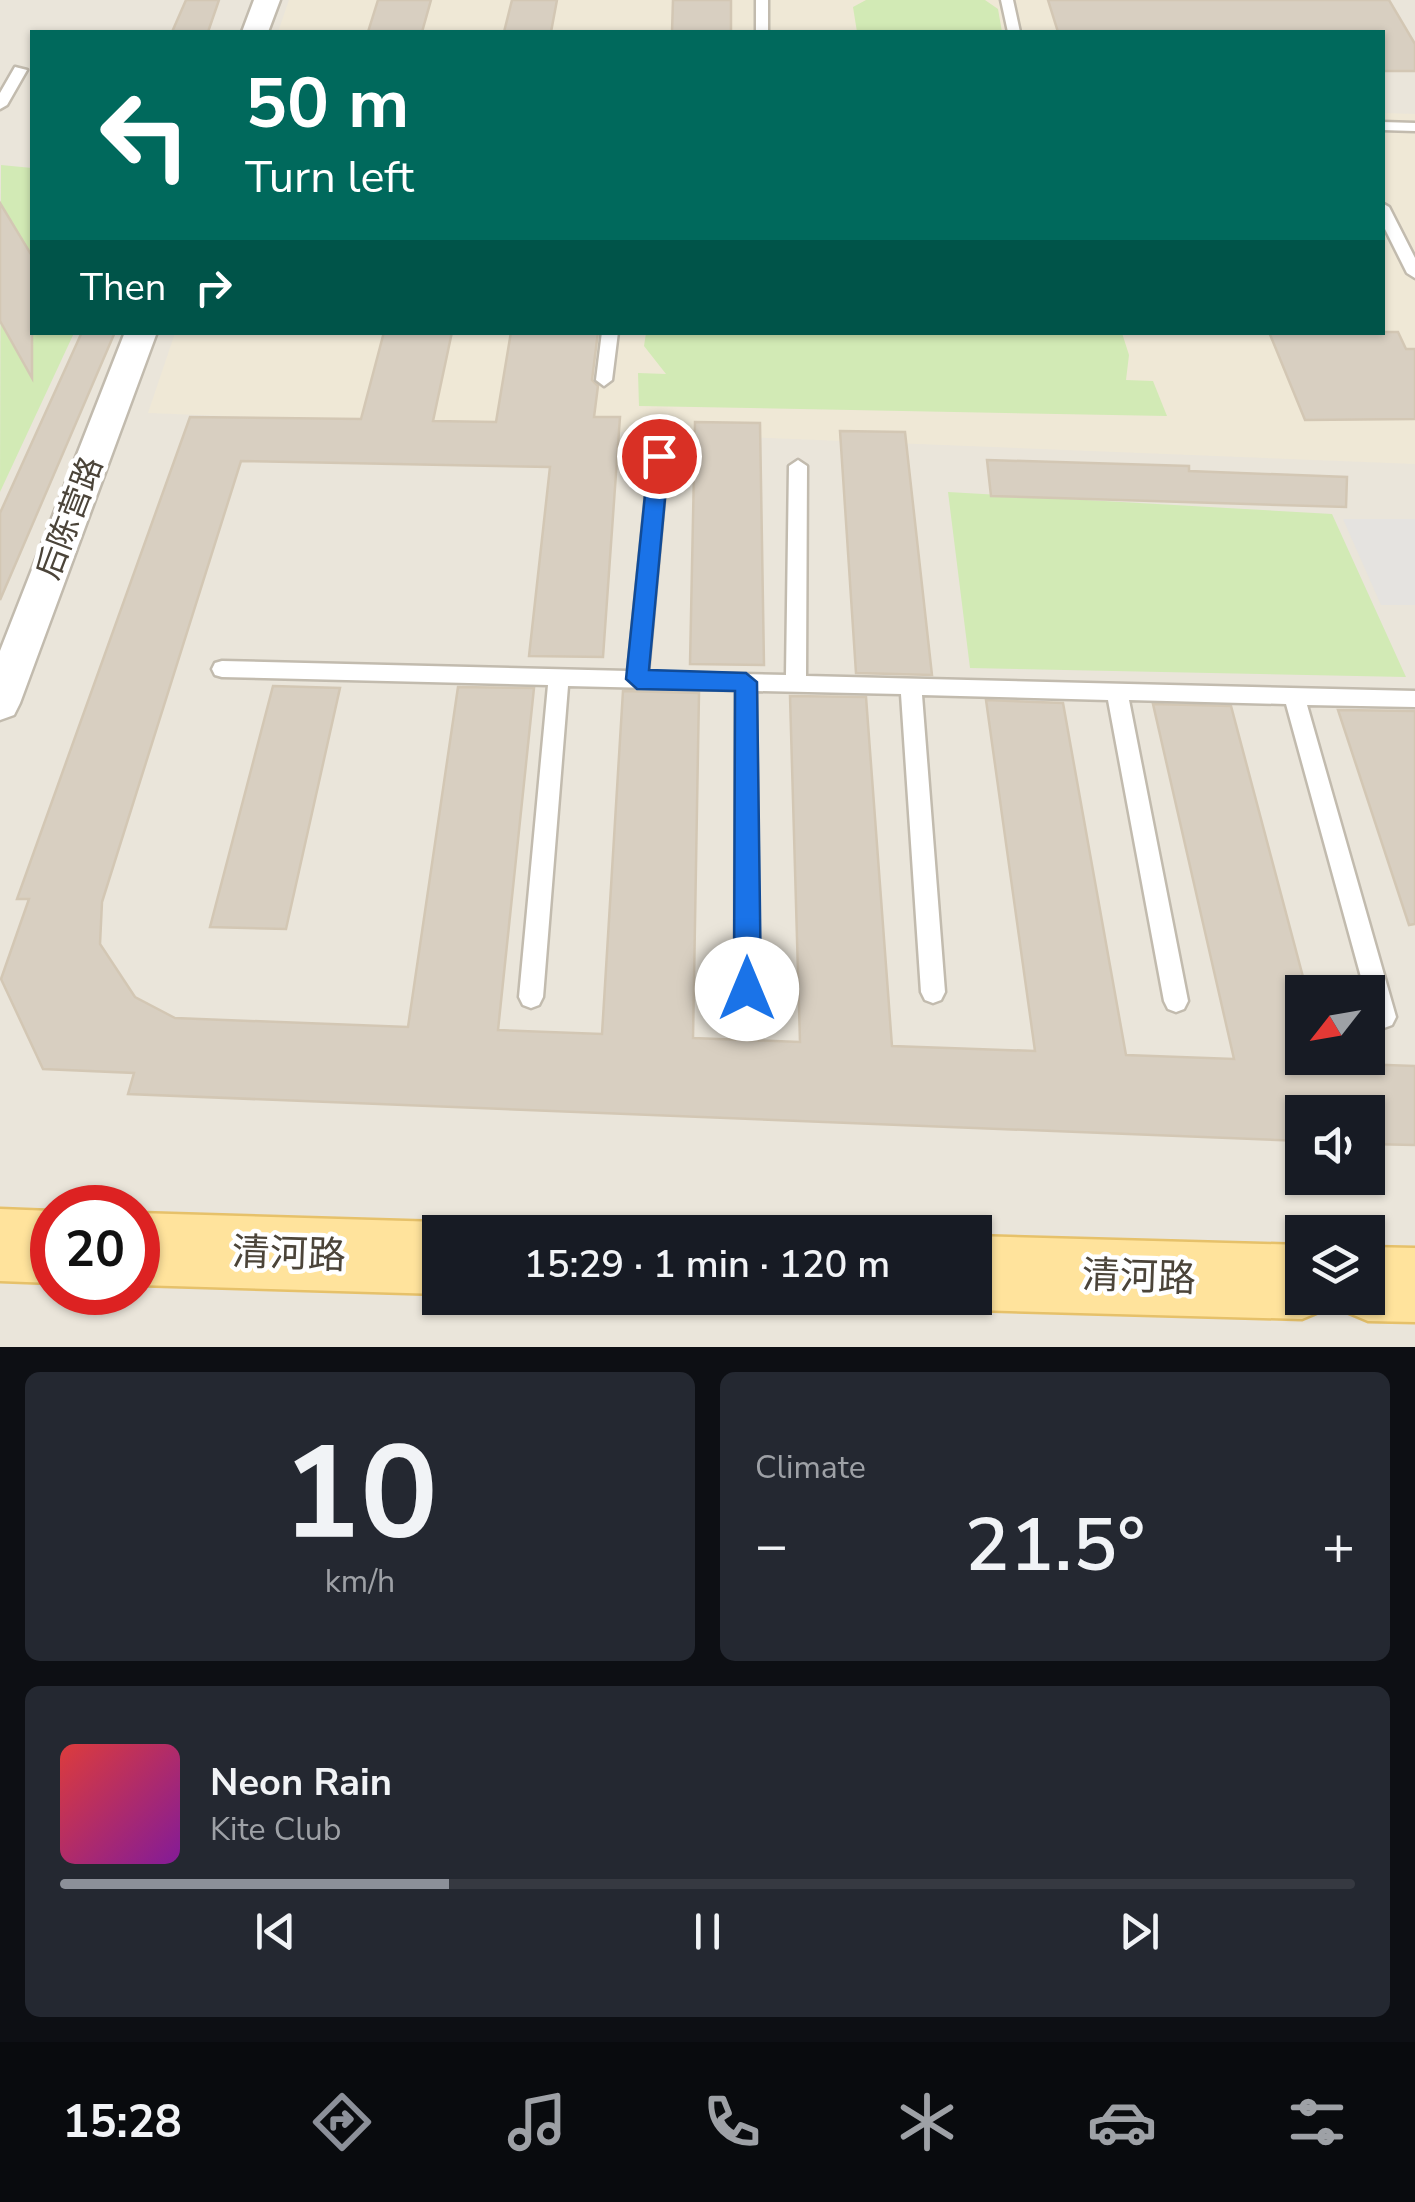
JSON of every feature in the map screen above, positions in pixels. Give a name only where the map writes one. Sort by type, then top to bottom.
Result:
[{"type":"main road","points":[[0,1246],[30,1247]]},
{"type":"main road","name":"清河路","points":[[160,1250],[422,1257]]},
{"type":"main road","name":"清河路","points":[[992,1273],[1285,1281]]},
{"type":"main road","points":[[1385,1284],[1415,1285]]},
{"type":"street","points":[[255,30],[267,0]]},
{"type":"street","name":"后陈营路","points":[[0,703],[140,335]]},
{"type":"lane","points":[[762,0],[762,30]]},
{"type":"lane","points":[[1007,0],[1014,30]]},
{"type":"lane","points":[[0,70],[26,70]]},
{"type":"lane","points":[[0,105],[26,70]]},
{"type":"lane","points":[[1385,126],[1415,127]]},
{"type":"lane","points":[[1385,213],[1415,273]]},
{"type":"lane","points":[[604,380],[610,335]]},
{"type":"lane","points":[[637,679],[659,456]]},
{"type":"lane","points":[[796,683],[798,466]]},
{"type":"lane","points":[[222,668],[1415,700]]},
{"type":"lane","points":[[531,997],[559,677]]},
{"type":"lane","points":[[746,682],[747,989]]},
{"type":"lane","points":[[912,686],[933,992]]},
{"type":"lane","points":[[1117,692],[1176,1001]]},
{"type":"lane","points":[[1294,696],[1372,975]]},
{"type":"shaded area","points":[[0,0],[1415,0],[1415,1347],[0,1347]]},
{"type":"shaded area","points":[[289,0],[1136,0],[1147,30],[279,30]]},
{"type":"shaded area","points":[[1385,113],[1415,114],[1415,464],[148,413],[174,335],[1385,335]]},
{"type":"shaded area","points":[[1343,519],[1415,519],[1415,605],[1381,605]]},
{"type":"green space","points":[[866,0],[985,0],[998,9],[1002,30],[857,30],[853,7]]},
{"type":"green space","points":[[1,165],[30,168],[30,335],[73,335],[0,492]]},
{"type":"green space","points":[[646,335],[1123,335],[1129,355],[1126,380],[1153,381],[1167,416],[639,406],[638,373],[666,374],[644,346]]},
{"type":"green space","points":[[948,492],[1332,514],[1406,677],[970,668]]},
{"type":"building","points":[[186,0],[219,0],[209,30],[173,30]]},
{"type":"building","points":[[378,0],[431,0],[423,30],[369,30]]},
{"type":"building","points":[[512,0],[557,0],[551,30],[504,30]]},
{"type":"building","points":[[673,0],[731,0],[731,30],[672,30]]},
{"type":"building","points":[[1048,0],[1389,0],[1415,44],[1415,71],[1385,71],[1385,30],[1057,30]]},
{"type":"building","points":[[0,203],[30,253],[32,378],[0,321]]},
{"type":"building","points":[[1398,332],[1406,349],[1415,349],[1415,419],[1305,420],[1270,335]]},
{"type":"building","points":[[81,335],[114,335],[0,600],[0,513]]},
{"type":"building","points":[[383,335],[451,335],[433,421],[496,422],[510,335],[598,335],[592,380],[598,386],[594,417],[620,417],[603,657],[529,656],[550,467],[241,461],[102,902],[100,944],[135,997],[175,1018],[408,1027],[458,687],[534,688],[498,1030],[602,1034],[623,691],[699,693],[693,1038],[800,1042],[790,696],[866,697],[892,1046],[1035,1051],[986,700],[1063,703],[1126,1055],[1234,1059],[1153,704],[1231,706],[1302,975],[1285,975],[1285,1075],[1385,1075],[1385,1065],[1415,1066],[1415,1145],[1385,1144],[1385,1095],[1285,1095],[1285,1140],[128,1094],[134,1073],[43,1069],[1,979],[29,899],[17,899],[190,417],[361,419]]},
{"type":"building","points":[[695,422],[760,423],[764,665],[690,664]]},
{"type":"building","points":[[840,431],[905,432],[932,675],[856,673]]},
{"type":"building","points":[[987,460],[1189,466],[1189,471],[1347,477],[1346,507],[991,496]]},
{"type":"building","points":[[273,686],[340,688],[286,929],[210,927]]},
{"type":"building","points":[[1338,710],[1415,711],[1415,924],[1409,925]]},
{"type":"route","points":[[659,456],[637,679],[746,682],[747,989]]}]
